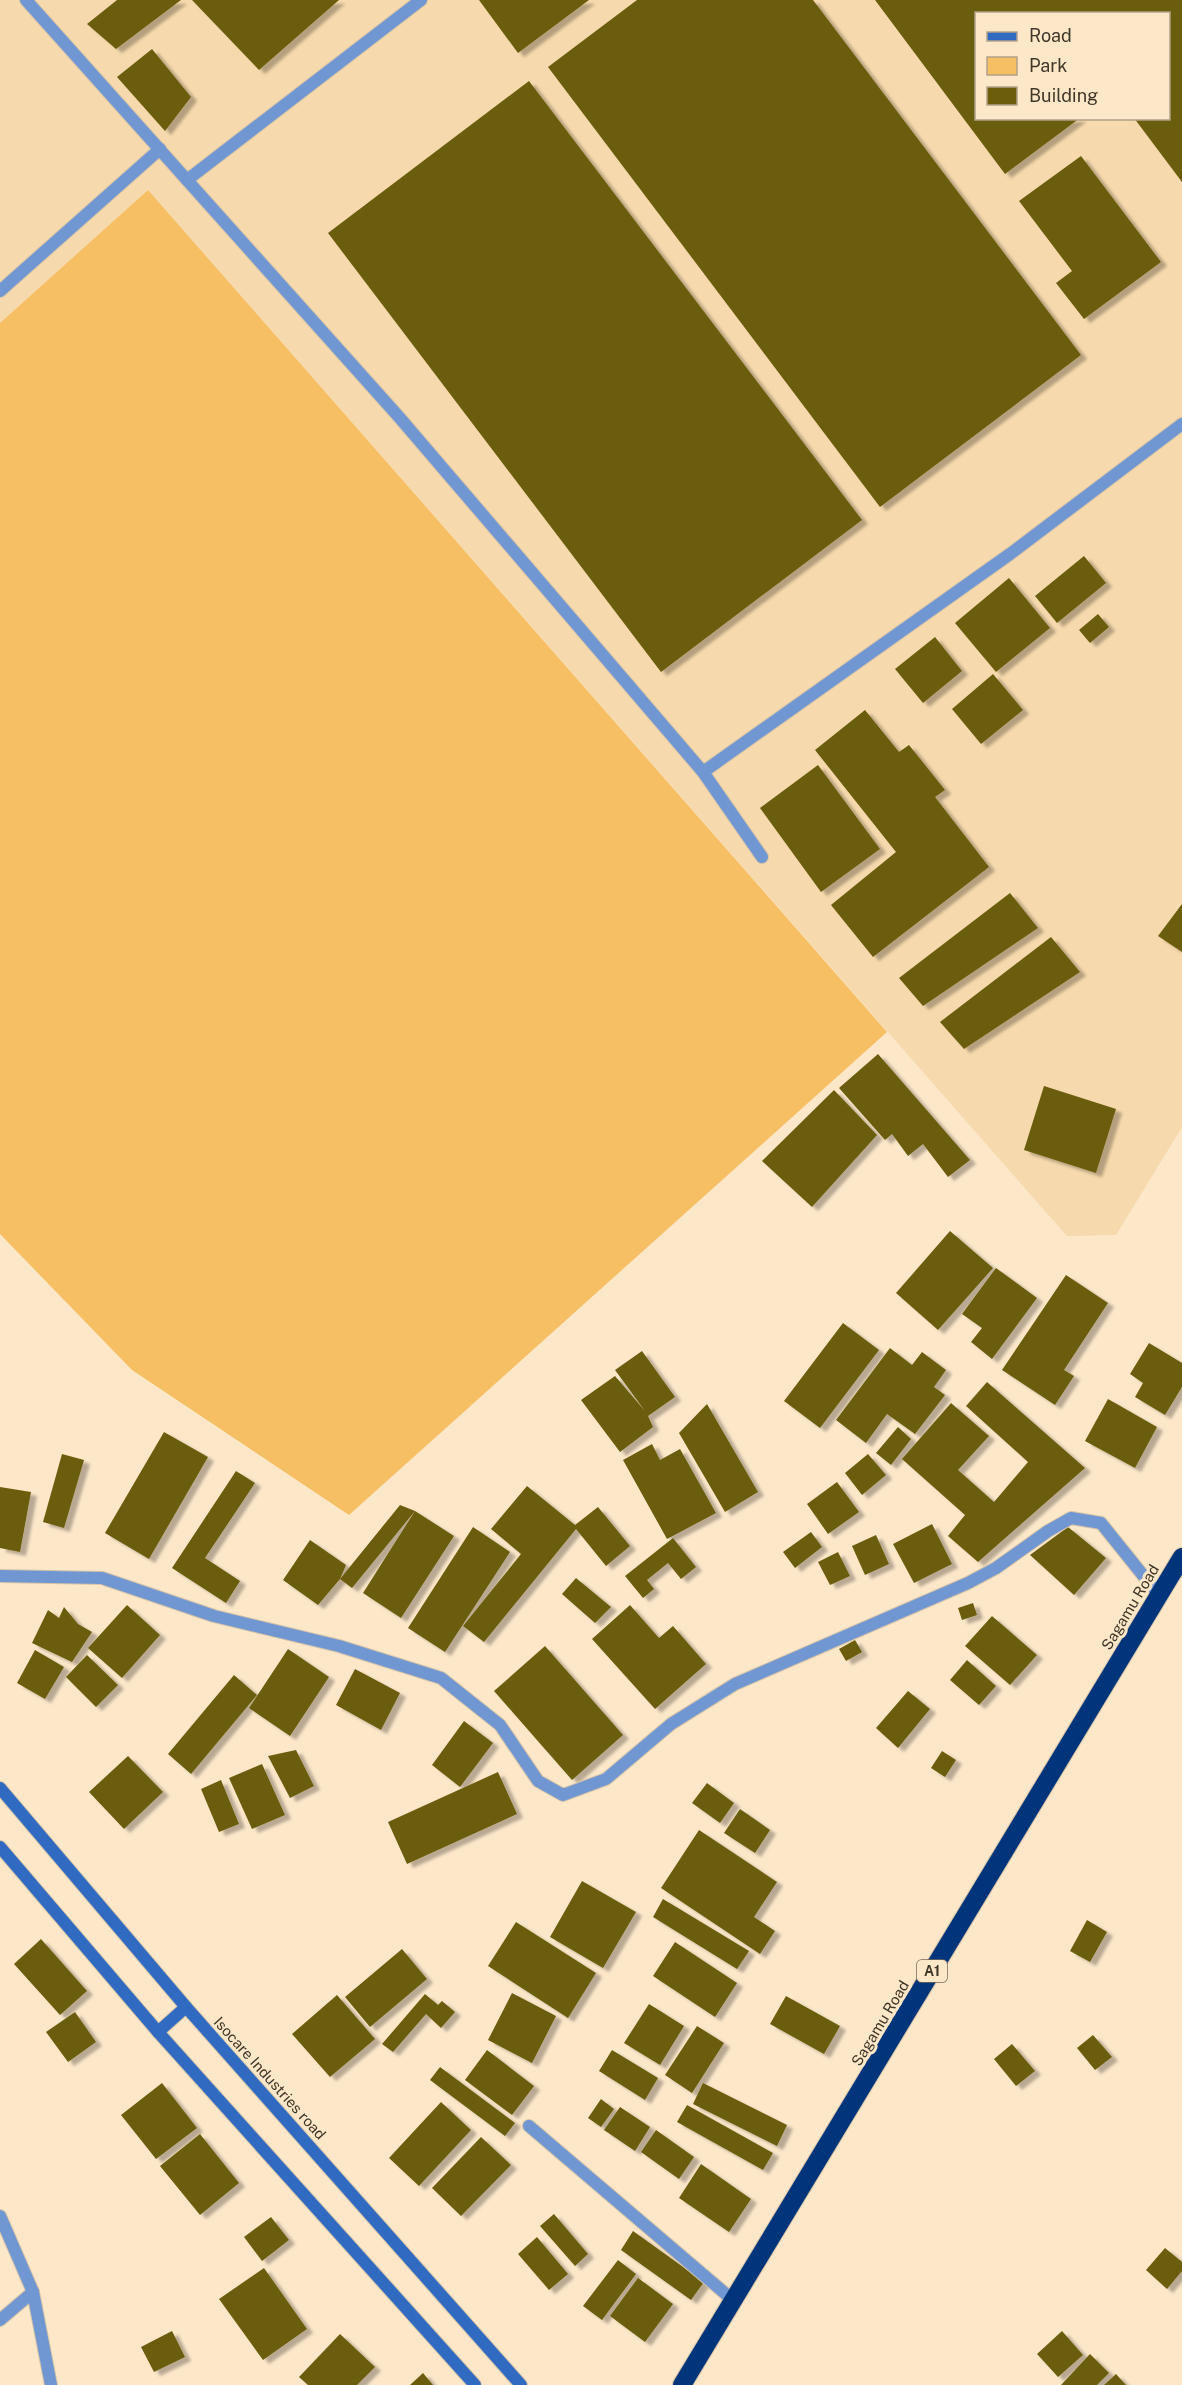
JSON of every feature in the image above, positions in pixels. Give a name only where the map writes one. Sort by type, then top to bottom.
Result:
[{"type":"highway","name":"Sagamu Road","points":[[682,2385],[1182,1557]]},
{"type":"street","points":[[26,0],[399,417],[703,772],[762,857]]},
{"type":"street","points":[[187,180],[421,0]]},
{"type":"street","points":[[0,291],[160,149]]},
{"type":"street","points":[[703,772],[1010,554],[1182,424]]},
{"type":"street","points":[[0,1576],[102,1578],[214,1616],[339,1646],[441,1678],[500,1725],[538,1781],[563,1795],[606,1779],[671,1724],[735,1684],[968,1583],[996,1568],[1048,1531],[1071,1518],[1101,1523],[1158,1594]]},
{"type":"street","name":"Isocare Industries road","points":[[0,1788],[186,2007],[521,2385]]},
{"type":"street","points":[[0,1847],[158,2032],[475,2385]]},
{"type":"street","points":[[158,2032],[186,2007]]},
{"type":"street","points":[[529,2126],[734,2301]]},
{"type":"street","points":[[0,2216],[33,2292],[51,2385]]},
{"type":"street","points":[[0,2320],[33,2292]]},
{"type":"shaded area","points":[[0,0],[1182,0],[1182,1127],[1116,1235],[1067,1236],[148,190],[0,323]]},
{"type":"green space","points":[[148,190],[887,1032],[349,1515],[132,1370],[0,1234],[0,323]]},
{"type":"building","points":[[117,0],[181,0],[116,49],[87,24]]},
{"type":"building","points":[[192,0],[339,0],[259,70]]},
{"type":"building","points":[[479,0],[589,0],[518,53]]},
{"type":"building","points":[[637,0],[813,0],[1081,355],[880,507],[548,67]]},
{"type":"building","points":[[875,0],[1182,0],[1182,182],[1136,120],[1170,120],[1170,12],[975,12],[975,120],[1077,120],[1005,174]]},
{"type":"building","points":[[152,49],[191,97],[165,131],[117,77]]},
{"type":"building","points":[[529,81],[862,520],[661,672],[328,233]]},
{"type":"building","points":[[1081,156],[1161,262],[1084,319],[1056,283],[1072,271],[1019,201]]},
{"type":"building","points":[[1084,556],[1106,583],[1057,623],[1035,596]]},
{"type":"building","points":[[1009,578],[1050,628],[996,672],[955,623]]},
{"type":"building","points":[[1098,614],[1109,627],[1090,643],[1079,630]]},
{"type":"building","points":[[935,637],[962,671],[923,703],[895,669]]},
{"type":"building","points":[[993,674],[1023,710],[981,744],[952,709]]},
{"type":"building","points":[[865,710],[899,752],[909,745],[945,790],[935,797],[989,867],[873,957],[831,905],[896,852],[815,750]]},
{"type":"building","points":[[818,765],[880,849],[821,892],[760,808]]},
{"type":"building","points":[[1010,893],[1038,928],[923,1006],[899,978]]},
{"type":"building","points":[[1182,904],[1182,952],[1158,936]]},
{"type":"building","points":[[1051,937],[1080,972],[964,1049],[940,1022]]},
{"type":"building","points":[[878,1054],[970,1160],[948,1177],[923,1144],[908,1156],[892,1134],[885,1140],[839,1088]]},
{"type":"building","points":[[1044,1086],[1116,1109],[1096,1173],[1024,1150]]},
{"type":"building","points":[[834,1090],[877,1135],[812,1207],[762,1161]]},
{"type":"building","points":[[950,1231],[993,1268],[938,1330],[896,1293]]},
{"type":"building","points":[[996,1268],[1037,1298],[992,1359],[971,1342],[982,1328],[962,1314]]},
{"type":"building","points":[[1066,1275],[1108,1303],[1064,1370],[1074,1376],[1055,1405],[1002,1370]]},
{"type":"building","points":[[843,1323],[879,1350],[820,1428],[784,1401]]},
{"type":"building","points":[[1149,1343],[1182,1363],[1182,1387],[1165,1415],[1135,1397],[1143,1383],[1130,1374]]},
{"type":"building","points":[[890,1348],[912,1365],[922,1352],[946,1370],[934,1387],[945,1395],[915,1434],[887,1414],[866,1443],[836,1420]]},
{"type":"building","points":[[642,1351],[675,1397],[648,1416],[653,1427],[620,1452],[581,1400],[615,1376],[645,1411],[615,1370]]},
{"type":"building","points":[[987,1382],[1085,1468],[978,1562],[948,1536],[965,1515],[902,1459],[951,1403],[989,1436],[958,1470],[994,1502],[1028,1462],[966,1406]]},
{"type":"building","points":[[1108,1399],[1157,1427],[1135,1468],[1085,1441]]},
{"type":"building","points":[[707,1404],[758,1492],[725,1512],[679,1433]]},
{"type":"building","points":[[898,1427],[911,1439],[891,1465],[876,1453]]},
{"type":"building","points":[[164,1432],[208,1457],[149,1559],[105,1533]]},
{"type":"building","points":[[652,1444],[660,1460],[680,1449],[716,1513],[667,1539],[623,1460]]},
{"type":"building","points":[[62,1454],[84,1460],[64,1528],[43,1522]]},
{"type":"building","points":[[868,1454],[886,1475],[862,1495],[845,1473]]},
{"type":"building","points":[[236,1471],[255,1483],[205,1558],[240,1581],[226,1603],[172,1568]]},
{"type":"building","points":[[837,1482],[859,1512],[828,1534],[807,1504]]},
{"type":"building","points":[[527,1486],[575,1525],[598,1507],[630,1546],[606,1566],[576,1529],[484,1642],[463,1626],[521,1554],[491,1529]]},
{"type":"building","points":[[0,1487],[31,1492],[20,1552],[0,1548]]},
{"type":"building","points":[[400,1505],[415,1511],[352,1588],[340,1579]]},
{"type":"building","points":[[415,1511],[454,1536],[401,1618],[363,1593]]},
{"type":"building","points":[[932,1524],[952,1564],[914,1583],[893,1544]]},
{"type":"building","points":[[473,1527],[510,1552],[445,1652],[408,1628]]},
{"type":"building","points":[[1068,1527],[1106,1558],[1074,1595],[1030,1555]]},
{"type":"building","points":[[811,1532],[822,1547],[795,1568],[783,1552]]},
{"type":"building","points":[[876,1535],[889,1564],[865,1575],[852,1546]]},
{"type":"building","points":[[673,1538],[696,1567],[681,1579],[668,1563],[647,1580],[654,1589],[643,1598],[625,1576]]},
{"type":"building","points":[[310,1540],[346,1565],[340,1579],[318,1605],[283,1580]]},
{"type":"building","points":[[838,1552],[850,1576],[830,1585],[818,1562]]},
{"type":"building","points":[[576,1578],[611,1607],[595,1623],[562,1594]]},
{"type":"building","points":[[973,1603],[977,1615],[962,1620],[958,1608]]},
{"type":"building","points":[[127,1605],[160,1635],[122,1678],[88,1648]]},
{"type":"building","points":[[630,1605],[659,1638],[673,1626],[706,1664],[655,1709],[592,1639]]},
{"type":"building","points":[[64,1607],[78,1624],[92,1632],[72,1662],[32,1643],[48,1610],[59,1618]]},
{"type":"building","points":[[992,1616],[1037,1655],[1010,1685],[965,1646]]},
{"type":"building","points":[[855,1640],[862,1652],[846,1661],[839,1649]]},
{"type":"building","points":[[545,1646],[623,1735],[572,1780],[494,1691]]},
{"type":"building","points":[[288,1649],[329,1677],[290,1736],[249,1708]]},
{"type":"building","points":[[35,1650],[64,1667],[45,1699],[17,1683]]},
{"type":"building","points":[[87,1655],[118,1685],[96,1707],[66,1677]]},
{"type":"building","points":[[967,1660],[996,1686],[979,1705],[950,1680]]},
{"type":"building","points":[[355,1669],[400,1693],[381,1730],[336,1705]]},
{"type":"building","points":[[234,1675],[257,1695],[191,1774],[168,1754]]},
{"type":"building","points":[[908,1691],[930,1709],[898,1748],[876,1728]]},
{"type":"building","points":[[464,1721],[493,1743],[460,1787],[432,1765]]},
{"type":"building","points":[[296,1750],[314,1786],[290,1798],[268,1756]]},
{"type":"building","points":[[942,1751],[956,1760],[945,1777],[931,1768]]},
{"type":"building","points":[[128,1756],[163,1792],[124,1829],[89,1792]]},
{"type":"building","points":[[262,1764],[285,1815],[252,1829],[229,1778]]},
{"type":"building","points":[[498,1772],[517,1814],[407,1864],[388,1822]]},
{"type":"building","points":[[221,1780],[239,1824],[219,1832],[201,1789]]},
{"type":"building","points":[[707,1783],[734,1803],[720,1823],[692,1803]]},
{"type":"building","points":[[740,1809],[770,1830],[755,1853],[724,1833]]},
{"type":"building","points":[[699,1830],[777,1882],[754,1917],[775,1931],[760,1954],[661,1888]]},
{"type":"building","points":[[582,1881],[636,1912],[603,1968],[550,1937]]},
{"type":"building","points":[[663,1899],[749,1951],[737,1969],[653,1917]]},
{"type":"building","points":[[1087,1920],[1107,1932],[1090,1962],[1070,1951]]},
{"type":"building","points":[[516,1922],[596,1973],[568,2018],[488,1966]]},
{"type":"building","points":[[41,1939],[87,1991],[60,2015],[14,1964]]},
{"type":"building","points":[[675,1942],[737,1983],[715,2017],[653,1976]]},
{"type":"building","points":[[402,1949],[427,1979],[370,2027],[345,1997]]},
{"type":"building","points":[[512,1993],[556,2016],[532,2063],[488,2040]]},
{"type":"building","points":[[425,1994],[438,2005],[442,2001],[455,2012],[441,2028],[426,2014],[393,2052],[382,2044]]},
{"type":"building","points":[[337,1995],[375,2039],[330,2077],[292,2034]]},
{"type":"building","points":[[786,1996],[840,2026],[824,2054],[770,2024]]},
{"type":"building","points":[[649,2004],[684,2026],[660,2065],[624,2043]]},
{"type":"building","points":[[75,2012],[96,2042],[68,2062],[46,2032]]},
{"type":"building","points":[[697,2026],[724,2043],[692,2093],[665,2075]]},
{"type":"building","points":[[1093,2035],[1112,2057],[1095,2070],[1077,2048]]},
{"type":"building","points":[[1012,2044],[1035,2071],[1016,2086],[994,2059]]},
{"type":"building","points":[[487,2050],[534,2086],[512,2115],[465,2080]]},
{"type":"building","points":[[612,2050],[658,2078],[645,2100],[599,2071]]},
{"type":"building","points":[[440,2067],[515,2123],[505,2136],[430,2080]]},
{"type":"building","points":[[162,2083],[197,2128],[156,2159],[121,2115]]},
{"type":"building","points":[[703,2083],[787,2125],[777,2146],[693,2104]]},
{"type":"building","points":[[601,2099],[614,2109],[601,2127],[588,2118]]},
{"type":"building","points":[[441,2102],[471,2130],[419,2186],[389,2158]]},
{"type":"building","points":[[687,2105],[773,2153],[763,2170],[677,2122]]},
{"type":"building","points":[[620,2107],[650,2127],[635,2151],[604,2130]]},
{"type":"building","points":[[656,2130],[694,2157],[679,2179],[641,2152]]},
{"type":"building","points":[[200,2134],[239,2183],[200,2215],[160,2166]]},
{"type":"building","points":[[481,2137],[511,2165],[461,2216],[432,2188]]},
{"type":"building","points":[[701,2164],[751,2199],[729,2232],[679,2198]]},
{"type":"building","points":[[554,2214],[588,2254],[575,2266],[540,2226]]},
{"type":"building","points":[[271,2217],[289,2240],[262,2261],[244,2237]]},
{"type":"building","points":[[633,2231],[704,2282],[691,2300],[621,2250]]},
{"type":"building","points":[[537,2237],[568,2274],[549,2290],[518,2254]]},
{"type":"building","points":[[1165,2248],[1182,2262],[1182,2271],[1167,2289],[1146,2270]]},
{"type":"building","points":[[618,2260],[636,2274],[602,2320],[583,2306]]},
{"type":"building","points":[[264,2268],[307,2329],[263,2360],[219,2299]]},
{"type":"building","points":[[638,2278],[673,2304],[645,2342],[610,2316]]},
{"type":"building","points":[[172,2331],[185,2357],[154,2372],[141,2347]]},
{"type":"building","points":[[1062,2331],[1083,2355],[1058,2377],[1037,2354]]},
{"type":"building","points":[[340,2334],[375,2367],[357,2385],[308,2385],[299,2377]]},
{"type":"building","points":[[1090,2354],[1109,2373],[1097,2385],[1061,2385]]},
{"type":"building","points":[[423,2373],[433,2385],[410,2385]]},
{"type":"building","points":[[1116,2374],[1126,2385],[1104,2385]]}]
